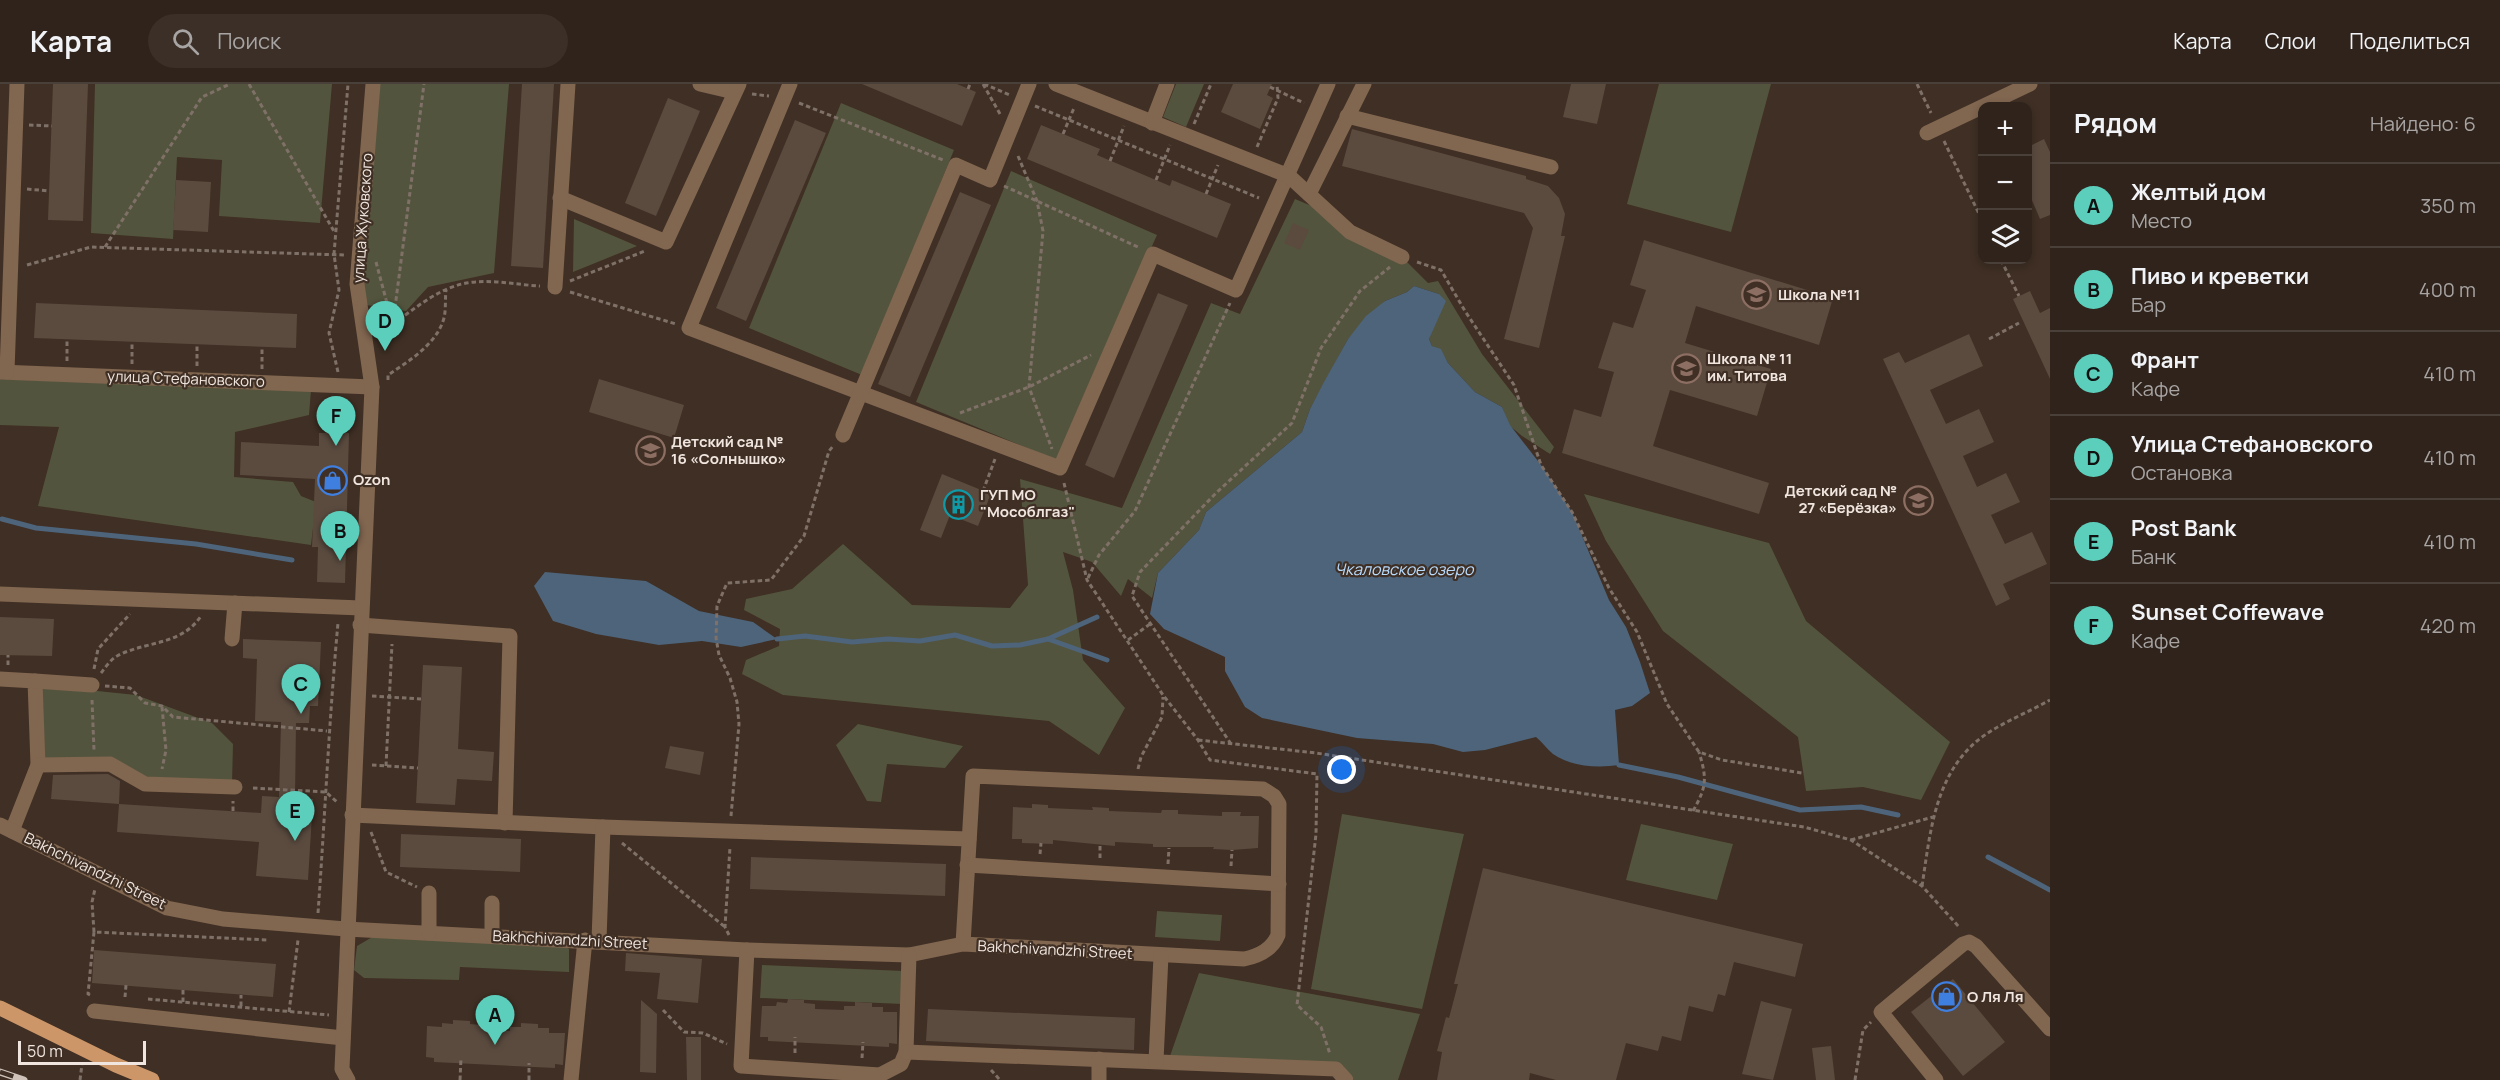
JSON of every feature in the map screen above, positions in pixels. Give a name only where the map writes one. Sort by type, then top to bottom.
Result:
[{"type":"main road","points":[[0,1008],[116,1065],[152,1080]]},
{"type":"street","points":[[3,372],[5,274],[14,188],[17,84]]},
{"type":"street","name":"улица Жуковского","points":[[348,1080],[342,1069],[346,929],[358,815],[360,625],[372,387],[357,284],[373,84]]},
{"type":"street","points":[[555,287],[568,84]]},
{"type":"street","points":[[560,198],[666,242],[736,88],[700,84]]},
{"type":"street","points":[[843,435],[956,165],[990,180],[1029,84]]},
{"type":"street","points":[[1056,84],[1289,176],[1350,232],[1402,257]]},
{"type":"street","points":[[1152,123],[1167,84]]},
{"type":"street","points":[[788,91],[689,328],[1060,468],[1153,254],[1236,290],[1289,176],[1328,84]]},
{"type":"street","points":[[1308,194],[1364,84]]},
{"type":"street","points":[[1933,130],[2030,84]]},
{"type":"street","points":[[1347,116],[1551,167]]},
{"type":"street","points":[[0,256],[5,274]]},
{"type":"street","name":"улица Стефановского","points":[[3,372],[372,387]]},
{"type":"street","points":[[0,594],[361,608]]},
{"type":"street","points":[[232,639],[235,603]]},
{"type":"street","points":[[360,625],[510,636],[505,823]]},
{"type":"street","points":[[0,679],[92,685]]},
{"type":"street","points":[[6,828],[38,765],[35,681]]},
{"type":"street","points":[[38,765],[110,764],[145,784],[235,788]]},
{"type":"street","name":"Bakhchivandzhi Street","points":[[6,828],[167,908],[222,919],[346,929],[909,955],[963,945],[1244,959],[1257,956],[1268,949],[1278,935],[1280,804],[1274,796],[1263,789],[973,776],[969,839]]},
{"type":"street","points":[[358,815],[603,827],[969,839],[963,945]]},
{"type":"street","points":[[571,1080],[592,940],[603,827]]},
{"type":"street","points":[[967,866],[1279,884]]},
{"type":"street","points":[[429,894],[429,933]]},
{"type":"street","points":[[492,903],[492,936]]},
{"type":"street","points":[[1936,1080],[1881,1012],[1963,944],[1969,942],[1976,946],[2050,1029]]},
{"type":"street","points":[[741,949],[741,1066],[880,1076],[901,1064],[906,1052],[909,955]]},
{"type":"street","points":[[1156,1061],[1161,956]]},
{"type":"street","points":[[94,1011],[343,1038]]},
{"type":"street","points":[[906,1052],[1156,1061],[1341,1075]]},
{"type":"street","points":[[1099,1059],[1099,1080]]},
{"type":"path","points":[[105,247],[202,98],[230,84]]},
{"type":"path","points":[[249,84],[336,234]]},
{"type":"path","points":[[340,385],[329,333],[339,290],[334,254],[348,84]]},
{"type":"path","points":[[393,324],[424,84]]},
{"type":"path","points":[[968,88],[970,84]]},
{"type":"path","points":[[983,84],[1276,205]]},
{"type":"path","points":[[983,84],[1004,121],[1037,201],[1043,231],[1029,387],[1060,468],[1087,580],[1163,695],[1198,740],[1316,753],[1804,827],[1851,840],[1922,886],[1961,929]]},
{"type":"path","points":[[1189,137],[1211,84]]},
{"type":"path","points":[[1251,161],[1278,98],[1277,84]]},
{"type":"path","points":[[1917,84],[1933,130],[1978,211]]},
{"type":"path","points":[[1270,87],[1317,110]]},
{"type":"path","points":[[736,88],[788,91],[956,165]]},
{"type":"path","points":[[1063,134],[1076,103]]},
{"type":"path","points":[[1110,161],[1125,122]]},
{"type":"path","points":[[16,124],[52,126]]},
{"type":"path","points":[[1156,180],[1172,141]]},
{"type":"path","points":[[1206,194],[1220,160]]},
{"type":"path","points":[[990,180],[1153,254]]},
{"type":"path","points":[[14,188],[49,191]]},
{"type":"path","points":[[555,287],[666,242]]},
{"type":"path","points":[[5,274],[92,247],[348,255]]},
{"type":"path","points":[[374,257],[393,324]]},
{"type":"path","points":[[1231,744],[1132,596],[1140,572],[1216,493],[1292,423],[1321,348],[1360,291],[1402,257],[1441,270],[1514,385],[1541,465],[1572,512],[1610,588],[1638,632],[1668,704],[1699,752],[1706,777],[1704,792],[1693,811]]},
{"type":"path","points":[[2003,264],[2019,296]]},
{"type":"path","points":[[393,324],[426,300],[446,290],[474,282],[555,287],[689,328]]},
{"type":"path","points":[[388,375],[414,358],[431,341],[444,319],[446,290]]},
{"type":"path","points":[[1087,580],[1099,555],[1135,511],[1236,290]]},
{"type":"path","points":[[1989,339],[2019,323]]},
{"type":"path","points":[[67,339],[67,374]]},
{"type":"path","points":[[132,342],[132,377]]},
{"type":"path","points":[[938,422],[1029,387],[1114,343]]},
{"type":"path","points":[[196,380],[197,344]]},
{"type":"path","points":[[262,347],[262,382]]},
{"type":"path","points":[[725,927],[739,724],[737,702],[730,678],[719,655],[716,638],[717,606],[727,583],[771,580],[804,536],[829,451],[843,435]]},
{"type":"path","points":[[983,491],[1000,446]]},
{"type":"path","points":[[92,685],[115,656],[171,640],[196,624],[210,602]]},
{"type":"path","points":[[289,1012],[296,942],[317,926],[328,731],[339,607]]},
{"type":"path","points":[[1128,640],[1151,623]]},
{"type":"path","points":[[386,766],[393,627]]},
{"type":"path","points":[[92,685],[130,688],[145,703],[162,706],[173,717],[328,731]]},
{"type":"path","points":[[1136,783],[1141,758],[1162,717],[1163,695]]},
{"type":"path","points":[[370,696],[421,699]]},
{"type":"path","points":[[1922,886],[1933,817],[1954,767],[1966,751],[1979,740],[2050,700]]},
{"type":"path","points":[[160,785],[166,750],[162,706]]},
{"type":"path","points":[[1699,752],[1722,760],[1802,773]]},
{"type":"path","points":[[367,765],[418,768]]},
{"type":"path","points":[[253,788],[326,792]]},
{"type":"path","points":[[358,815],[386,872],[429,894]]},
{"type":"path","points":[[1851,840],[1933,817]]},
{"type":"path","points":[[603,827],[725,927],[741,949]]},
{"type":"path","points":[[97,874],[92,902],[94,932],[88,994],[97,995]]},
{"type":"path","points":[[94,932],[273,940]]},
{"type":"path","points":[[1301,970],[1297,1005],[1321,1027],[1341,1075]]},
{"type":"path","points":[[116,997],[125,998],[126,985]]},
{"type":"path","points":[[183,990],[183,1002]]},
{"type":"path","points":[[241,995],[241,1006]]},
{"type":"path","points":[[137,998],[344,1016]]},
{"type":"path","points":[[663,1010],[684,1032],[703,1033],[742,1052]]},
{"type":"path","points":[[1855,1080],[1863,1030],[1881,1012]]},
{"type":"path","points":[[460,1080],[461,1058]]},
{"type":"path","points":[[529,1063],[529,1080]]},
{"type":"green space","points":[[95,84],[332,84],[320,223],[219,216],[222,160],[177,157],[173,239],[91,233]]},
{"type":"green space","points":[[378,84],[509,84],[494,273],[428,287],[406,311],[366,305],[362,285]]},
{"type":"green space","points":[[1176,84],[1204,84],[1186,127],[1163,117]]},
{"type":"green space","points":[[1659,84],[1771,84],[1731,232],[1627,204]]},
{"type":"green space","points":[[841,103],[954,150],[862,375],[749,328]]},
{"type":"green space","points":[[1011,171],[1157,235],[1056,460],[916,402]]},
{"type":"green space","points":[[1295,199],[1333,215],[1402,257],[1428,283],[1438,281],[1482,354],[1554,447],[1550,454],[1509,425],[1502,407],[1475,392],[1448,363],[1441,350],[1432,346],[1429,339],[1439,294],[1414,286],[1407,292],[1385,301],[1348,339],[1310,409],[1302,432],[1206,512],[1199,530],[1158,573],[1152,598],[1128,579],[1121,596],[1092,562],[1063,552],[1073,590],[1083,660],[1125,708],[1099,755],[1049,721],[783,695],[742,674],[746,660],[779,646],[780,629],[744,610],[746,599],[792,589],[843,544],[912,605],[1010,608],[1028,585],[1020,479],[1122,508],[1211,303],[1240,314]]},
{"type":"green space","points":[[574,219],[637,246],[573,272]]},
{"type":"green space","points":[[0,379],[311,390],[309,415],[235,432],[234,477],[293,482],[301,496],[316,502],[311,545],[38,506],[59,427],[0,425]]},
{"type":"green space","points":[[1584,494],[1769,543],[1806,621],[1950,742],[1921,800],[1863,787],[1806,791],[1798,737],[1663,631],[1606,541]]},
{"type":"green space","points":[[40,685],[136,695],[212,723],[233,744],[232,784],[145,780],[111,759],[41,761]]},
{"type":"green space","points":[[858,724],[963,746],[945,768],[887,764],[881,802],[867,801],[836,745]]},
{"type":"green space","points":[[1342,814],[1464,834],[1422,1009],[1311,989]]},
{"type":"green space","points":[[1641,824],[1733,844],[1717,900],[1626,880]]},
{"type":"green space","points":[[1157,911],[1222,915],[1220,941],[1155,937]]},
{"type":"green space","points":[[374,936],[561,943],[569,949],[569,972],[460,967],[459,980],[364,978],[354,970],[357,946]]},
{"type":"green space","points":[[762,965],[904,971],[903,1004],[760,998]]},
{"type":"green space","points":[[1199,973],[1420,1014],[1398,1080],[1354,1080],[1343,1066],[1170,1056]]},
{"type":"water","name":"Чкаловское озеро","points":[[1414,286],[1439,294],[1446,301],[1429,339],[1432,346],[1441,349],[1448,363],[1475,392],[1502,407],[1510,425],[1541,465],[1572,512],[1609,600],[1626,627],[1650,693],[1632,706],[1615,710],[1619,765],[1594,766],[1568,762],[1553,754],[1536,737],[1485,750],[1463,752],[1433,744],[1357,738],[1262,718],[1245,707],[1225,671],[1225,657],[1164,629],[1150,614],[1158,573],[1199,530],[1206,512],[1302,432],[1310,409],[1348,339],[1366,316],[1385,301],[1407,292]]},
{"type":"water","points":[[545,572],[646,581],[699,611],[753,622],[777,639],[741,647],[702,641],[659,645],[596,634],[553,621],[534,586]]},
{"type":"building","points":[[53,84],[88,84],[83,221],[48,220]]},
{"type":"building","points":[[522,84],[554,84],[543,268],[511,266]]},
{"type":"building","points":[[862,84],[957,84],[976,92],[962,126]]},
{"type":"building","points":[[1233,84],[1272,84],[1267,95],[1273,98],[1260,129],[1221,112]]},
{"type":"building","points":[[1571,84],[1606,84],[1597,124],[1563,117]]},
{"type":"building","points":[[668,98],[700,111],[656,216],[625,203]]},
{"type":"building","points":[[795,120],[826,133],[746,321],[716,308]]},
{"type":"building","points":[[1041,125],[1100,149],[1097,155],[1170,186],[1172,180],[1231,204],[1217,238],[1027,159]]},
{"type":"building","points":[[1352,129],[1526,176],[1526,179],[1548,186],[1559,198],[1565,214],[1561,236],[1565,236],[1539,348],[1504,339],[1533,228],[1524,213],[1342,166]]},
{"type":"building","points":[[2044,139],[2050,152],[2050,215],[2040,219],[2032,200],[2032,145]]},
{"type":"building","points":[[176,180],[211,182],[208,232],[173,230]]},
{"type":"building","points":[[960,192],[991,205],[910,397],[878,384]]},
{"type":"building","points":[[1293,223],[1309,230],[1300,250],[1284,243]]},
{"type":"building","points":[[1644,240],[1833,298],[1819,345],[1696,306],[1685,343],[1771,369],[1757,416],[1670,390],[1653,446],[1769,483],[1759,514],[1562,453],[1574,409],[1601,417],[1614,372],[1598,368],[1613,322],[1633,328],[1646,290],[1630,285]]},
{"type":"building","points":[[2030,291],[2040,313],[2050,308],[2050,379],[2013,299]]},
{"type":"building","points":[[1158,293],[1188,305],[1114,478],[1085,465]]},
{"type":"building","points":[[36,303],[297,314],[296,348],[34,338]]},
{"type":"building","points":[[1969,334],[1983,366],[1930,390],[1946,424],[1979,409],[1994,442],[1963,456],[1977,487],[2006,473],[2020,502],[1991,515],[2005,544],[2032,532],[2047,564],[2003,584],[2010,599],[1996,606],[1883,359],[1899,352],[1905,363]]},
{"type":"building","points":[[599,379],[684,405],[674,438],[589,412]]},
{"type":"building","points":[[319,433],[349,433],[345,583],[317,582],[318,547],[312,547],[315,479],[240,475],[241,442],[319,446]]},
{"type":"building","name":"ГУП МО \"Мособлгаз\"","points":[[942,474],[991,494],[978,526],[950,515],[941,538],[920,530]]},
{"type":"building","points":[[0,617],[54,619],[52,656],[0,655]]},
{"type":"building","points":[[243,639],[321,642],[318,706],[310,706],[309,723],[296,723],[295,798],[313,799],[308,880],[256,876],[259,842],[117,832],[119,804],[261,813],[262,796],[279,797],[281,722],[255,721],[257,659],[243,658]]},
{"type":"building","points":[[423,665],[462,667],[458,749],[494,752],[492,781],[457,779],[455,805],[416,803]]},
{"type":"building","points":[[670,746],[704,752],[700,775],[665,768]]},
{"type":"building","points":[[108,774],[120,781],[119,804],[51,799],[53,775]]},
{"type":"building","points":[[1032,804],[1048,805],[1048,808],[1093,810],[1092,807],[1109,808],[1109,811],[1161,813],[1162,810],[1178,810],[1178,814],[1222,816],[1222,812],[1241,812],[1240,816],[1259,816],[1258,848],[1232,850],[1213,849],[1214,847],[1153,847],[1153,844],[1115,842],[1115,846],[1053,840],[1053,844],[1022,843],[1022,839],[1012,839],[1013,807],[1032,808]]},
{"type":"building","points":[[401,834],[521,839],[520,872],[400,867]]},
{"type":"building","points":[[751,857],[946,864],[945,896],[750,889]]},
{"type":"building","points":[[1483,868],[1803,944],[1795,977],[1734,962],[1725,996],[1718,994],[1713,1012],[1689,1006],[1681,1041],[1662,1036],[1658,1051],[1626,1043],[1616,1080],[1556,1080],[1530,1073],[1529,1080],[1437,1080],[1442,1052],[1437,1051],[1458,984],[1454,984]]},
{"type":"building","points":[[94,950],[276,964],[273,997],[92,983]]},
{"type":"building","points":[[626,953],[702,959],[698,1003],[657,999],[660,973],[625,971]]},
{"type":"building","points":[[1953,979],[2005,1042],[1963,1076],[1911,1012]]},
{"type":"building","points":[[788,999],[804,1000],[804,1003],[815,1004],[815,1009],[844,1010],[844,1006],[855,1006],[855,1002],[872,1003],[872,1007],[883,1007],[883,1012],[897,1012],[897,1044],[889,1043],[889,1047],[768,1041],[768,1037],[760,1037],[762,1006],[776,1006],[777,1002],[787,1003]]},
{"type":"building","points":[[641,1000],[657,1014],[656,1073],[640,1072]]},
{"type":"building","points":[[1761,1001],[1792,1009],[1773,1080],[1742,1074]]},
{"type":"building","points":[[928,1009],[1135,1018],[1134,1050],[926,1041]]},
{"type":"building","points":[[453,1020],[470,1021],[470,1024],[481,1025],[481,1029],[510,1031],[510,1027],[521,1027],[521,1023],[538,1024],[538,1028],[549,1028],[549,1033],[565,1033],[563,1065],[555,1064],[555,1068],[434,1062],[434,1058],[426,1057],[427,1026],[442,1027],[442,1023],[453,1024]]},
{"type":"building","points":[[686,1037],[701,1037],[701,1080],[687,1080]]},
{"type":"building","points":[[1831,1046],[1835,1080],[1816,1080],[1812,1048]]},
{"type":"waterway","points":[[2,519],[36,528],[196,544],[292,560]]},
{"type":"waterway","points":[[777,639],[805,636],[852,642],[888,639],[920,641],[955,635],[992,646],[1020,645],[1048,639],[1097,617]]},
{"type":"waterway","points":[[1048,639],[1107,660]]},
{"type":"waterway","points":[[1619,765],[1678,777],[1800,810],[1861,807],[1898,815]]},
{"type":"waterway","points":[[1988,857],[2050,890]]},
{"type":"railway","points":[[0,1072],[24,1080]]},
{"type":"place","name":"Школа №11","points":[[1757,295]]},
{"type":"place","name":"Улица Стефановского","points":[[385,351]]},
{"type":"place","name":"Школа № 11 им. Титова","points":[[1686,368]]},
{"type":"place","name":"Sunset Coffewave","points":[[336,446]]},
{"type":"place","name":"Детский сад № 16 «Солнышко»","points":[[650,451]]},
{"type":"place","name":"Ozon","points":[[332,480]]},
{"type":"place","name":"Детский сад № 27 «Берёзка»","points":[[1918,500]]},
{"type":"place","name":"ГУП МО \"Мособлгаз\"","points":[[959,504]]},
{"type":"place","name":"Пиво и креветки","points":[[340,561]]},
{"type":"place","name":"Франт","points":[[301,714]]},
{"type":"place","name":"Post Bank","points":[[295,841]]},
{"type":"place","name":"О Ля Ля","points":[[1946,997]]},
{"type":"place","name":"Желтый дом","points":[[495,1045]]}]
